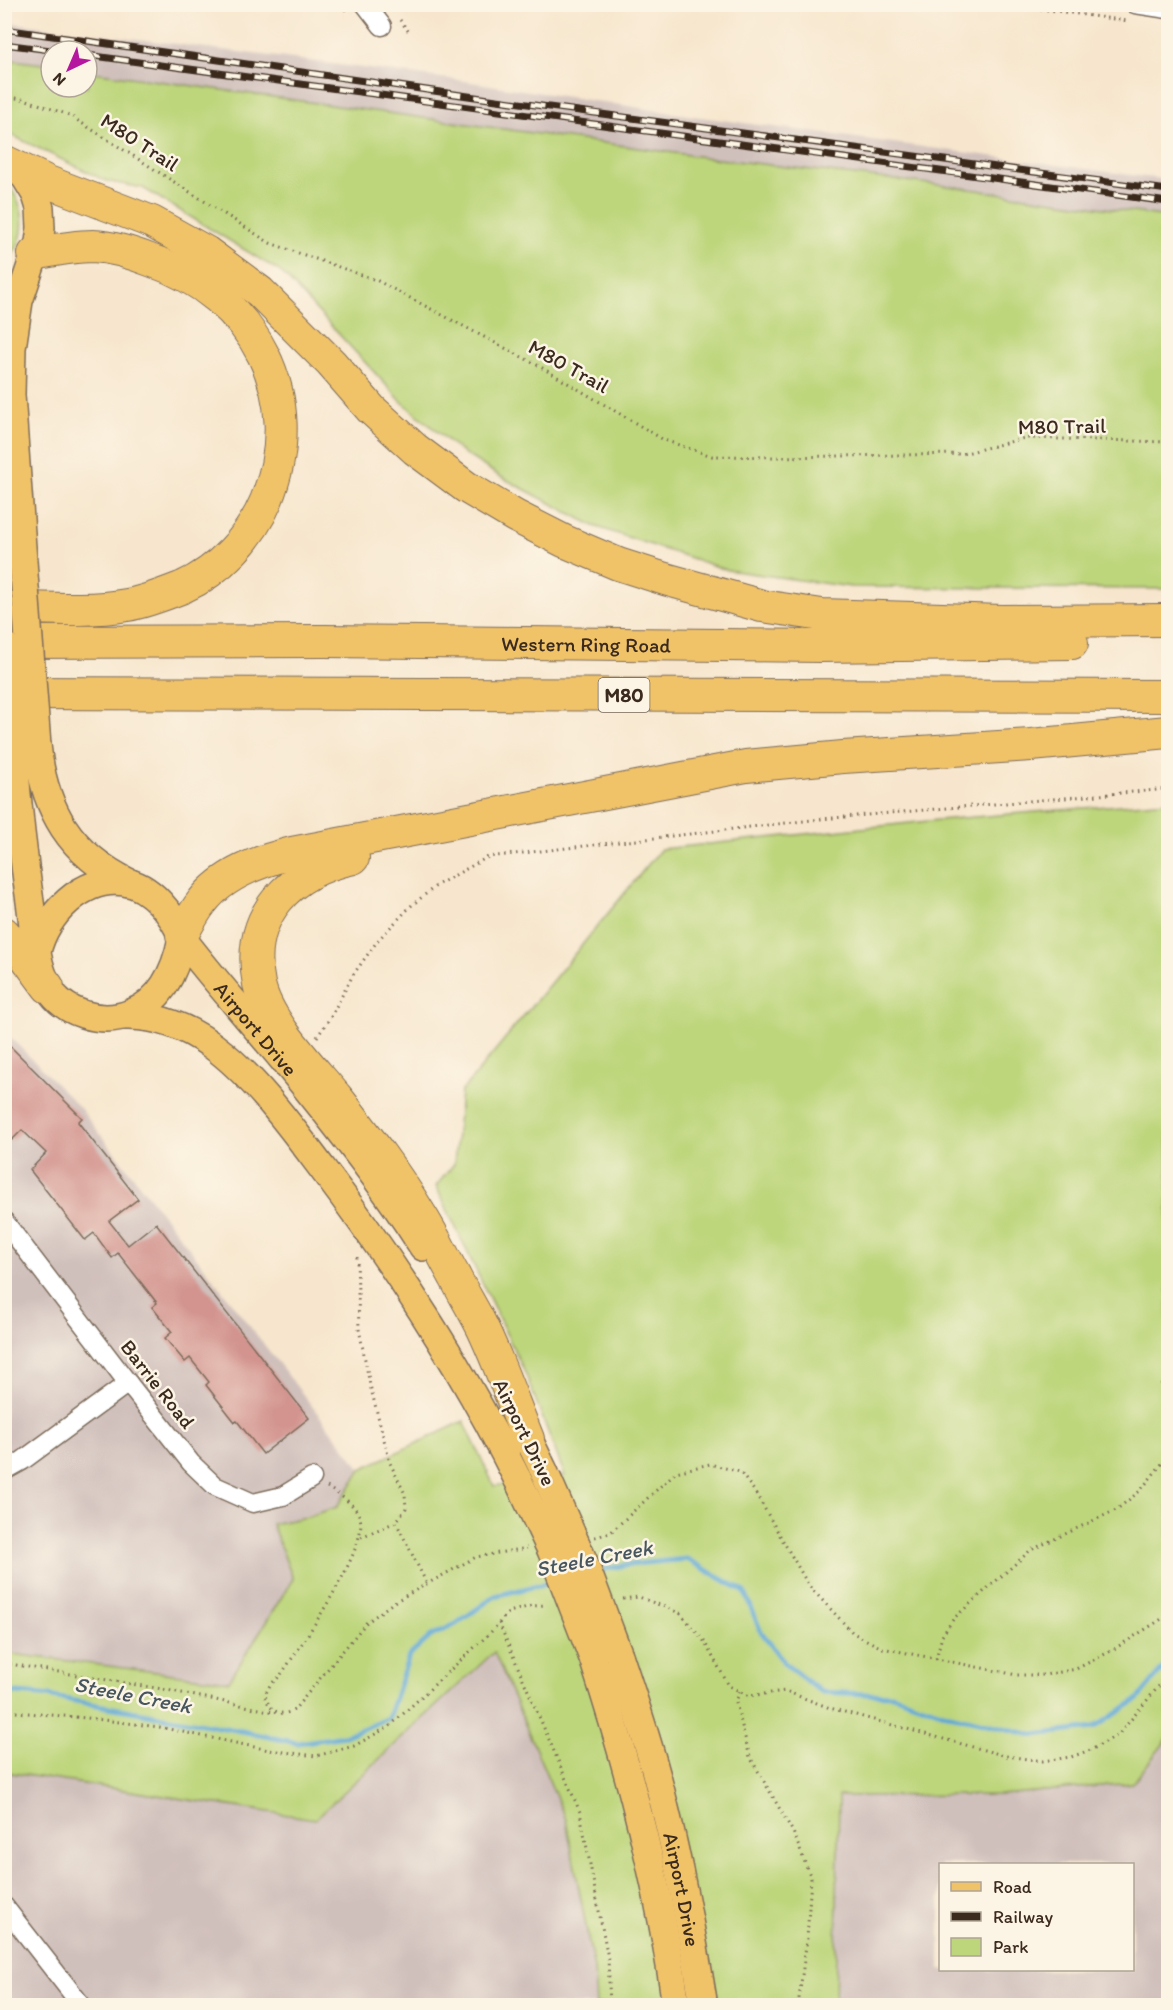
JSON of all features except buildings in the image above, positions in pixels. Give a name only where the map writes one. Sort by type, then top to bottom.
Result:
[{"type":"highway","points":[[5,161],[58,186],[152,222],[206,252],[260,292],[332,363],[371,409],[415,449],[466,487],[515,516],[564,541],[618,564],[762,606],[822,615],[1002,621],[1168,620]]},
{"type":"highway","points":[[4,607],[83,609],[127,605],[184,586],[207,574],[235,549],[259,516],[271,490],[280,445],[278,399],[267,361],[246,326],[222,300],[208,289],[170,267],[120,250],[93,246],[34,255]]},
{"type":"highway","name":"Western Ring Road","points":[[4,643],[324,640],[820,646],[1168,641]]},
{"type":"highway","name":"M80","points":[[4,693],[1168,696]]},
{"type":"highway","points":[[182,936],[202,901],[215,888],[248,867],[268,859],[320,847],[746,766],[843,757],[1031,745],[1168,732]]},
{"type":"highway","points":[[528,1439],[483,1328],[420,1213],[372,1145],[281,1029],[264,1000],[259,984],[257,950],[261,932],[269,914],[289,886],[314,870],[332,862],[548,805]]},
{"type":"highway","points":[[4,933],[48,987]]},
{"type":"main road","points":[[4,643],[25,746],[39,768],[49,802],[66,831],[88,856],[105,869],[146,891],[163,907],[182,936],[176,965],[159,992],[143,1007],[123,1016],[101,1018],[86,1015],[71,1008],[48,987],[37,952],[20,834],[25,746],[23,561],[11,369],[15,322],[25,280],[41,234],[40,208],[36,195],[25,177],[5,161]]},
{"type":"main road","points":[[4,277],[34,255]]},
{"type":"main road","points":[[37,952],[48,925],[72,898],[108,882],[131,883]]},
{"type":"main road","name":"Airport Drive","points":[[182,936],[227,995],[326,1112],[409,1226],[472,1328],[544,1471],[584,1562],[619,1656],[649,1747],[680,1874],[704,2006]]},
{"type":"main road","name":"Airport Drive","points":[[123,1016],[145,1016],[175,1025],[211,1045],[230,1059],[251,1081],[301,1140],[368,1231],[476,1397],[550,1550],[593,1658],[643,1828],[663,1923],[676,2006]]},
{"type":"street","points":[[365,4],[382,26]]},
{"type":"street","points":[[1134,13],[1168,9]]},
{"type":"street","name":"Barrie Road","points":[[4,1221],[191,1463],[215,1486],[253,1503],[283,1496],[312,1478]]},
{"type":"street","points":[[4,1471],[22,1461],[128,1383]]},
{"type":"street","points":[[4,1906],[82,2006]]},
{"type":"path","points":[[1005,4],[1134,13]]},
{"type":"path","name":"M80 Trail","points":[[4,96],[27,100],[69,115],[270,243],[376,280],[539,366],[664,440],[712,456],[962,454],[1024,438],[1168,442]]},
{"type":"path","points":[[303,1056],[330,1018],[353,975],[378,940],[412,905],[437,885],[488,857],[821,819],[1168,789]]},
{"type":"path","points":[[361,1538],[396,1522],[406,1508],[405,1494],[387,1452],[359,1329],[357,1252],[368,1231]]},
{"type":"path","points":[[1161,1383],[1168,1395]]},
{"type":"path","points":[[936,1659],[942,1636],[954,1618],[1031,1550],[1116,1510],[1140,1491],[1168,1456]]},
{"type":"path","points":[[588,1538],[610,1533],[676,1472],[710,1464],[740,1472],[755,1492],[809,1586],[853,1633],[882,1648],[1017,1675],[1045,1675],[1076,1669],[1168,1615]]},
{"type":"path","points":[[276,1712],[268,1705],[265,1695],[327,1606],[361,1538],[361,1519],[356,1509],[312,1478]]},
{"type":"path","points":[[396,1522],[428,1585]]},
{"type":"path","points":[[4,1663],[162,1689],[286,1714],[294,1710],[366,1623],[394,1602],[476,1557],[532,1548]]},
{"type":"path","points":[[499,1623],[580,1812],[608,1958],[610,2006]]},
{"type":"path","points":[[739,1691],[736,1703],[750,1757],[793,1832],[811,1878],[807,1938],[798,2006]]},
{"type":"shaded area","points":[[5,22],[457,80],[700,117],[1168,180],[1168,217],[956,187],[711,158],[99,73],[99,39],[39,39],[39,63],[5,59]]},
{"type":"shaded area","points":[[4,1031],[79,1107],[361,1469],[337,1507],[272,1525],[293,1579],[229,1681],[5,1653]]},
{"type":"shaded area","points":[[494,1652],[566,1820],[594,1969],[596,2005],[5,2005],[4,1772],[314,1819]]},
{"type":"shaded area","points":[[1168,1738],[1168,2005],[835,2006],[838,1796],[1001,1795],[1133,1783]]},
{"type":"green space","points":[[4,59],[39,63],[39,99],[99,99],[99,73],[711,158],[956,187],[1168,217],[1168,589],[851,587],[727,570],[594,526],[501,477],[460,451],[401,401],[281,272],[143,188],[106,181],[5,132]]},
{"type":"green space","points":[[5,182],[18,201],[23,222],[18,244],[5,263]]},
{"type":"green space","points":[[1168,801],[1168,1738],[1133,1783],[1001,1795],[839,1796],[835,2005],[596,2005],[594,1969],[566,1820],[494,1652],[315,1819],[5,1772],[4,1653],[229,1681],[293,1579],[272,1524],[306,1517],[337,1507],[361,1469],[464,1421],[494,1486],[565,1476],[526,1375],[436,1186],[454,1164],[461,1092],[661,849],[938,820]]},
{"type":"waterway","name":"Steele Creek","points":[[597,1571],[624,1565],[687,1559],[745,1592],[760,1630],[785,1664],[821,1692],[892,1695],[950,1715],[1033,1735],[1094,1728],[1138,1699],[1168,1662]]},
{"type":"waterway","name":"Steele Creek","points":[[4,1692],[42,1695],[297,1743],[345,1736],[388,1718],[409,1656],[431,1636],[456,1624],[495,1596],[556,1581]]},
{"type":"railway","points":[[4,29],[482,98],[1168,190]]},
{"type":"railway","points":[[4,44],[39,49]]},
{"type":"railway","points":[[99,57],[1168,202]]}]
